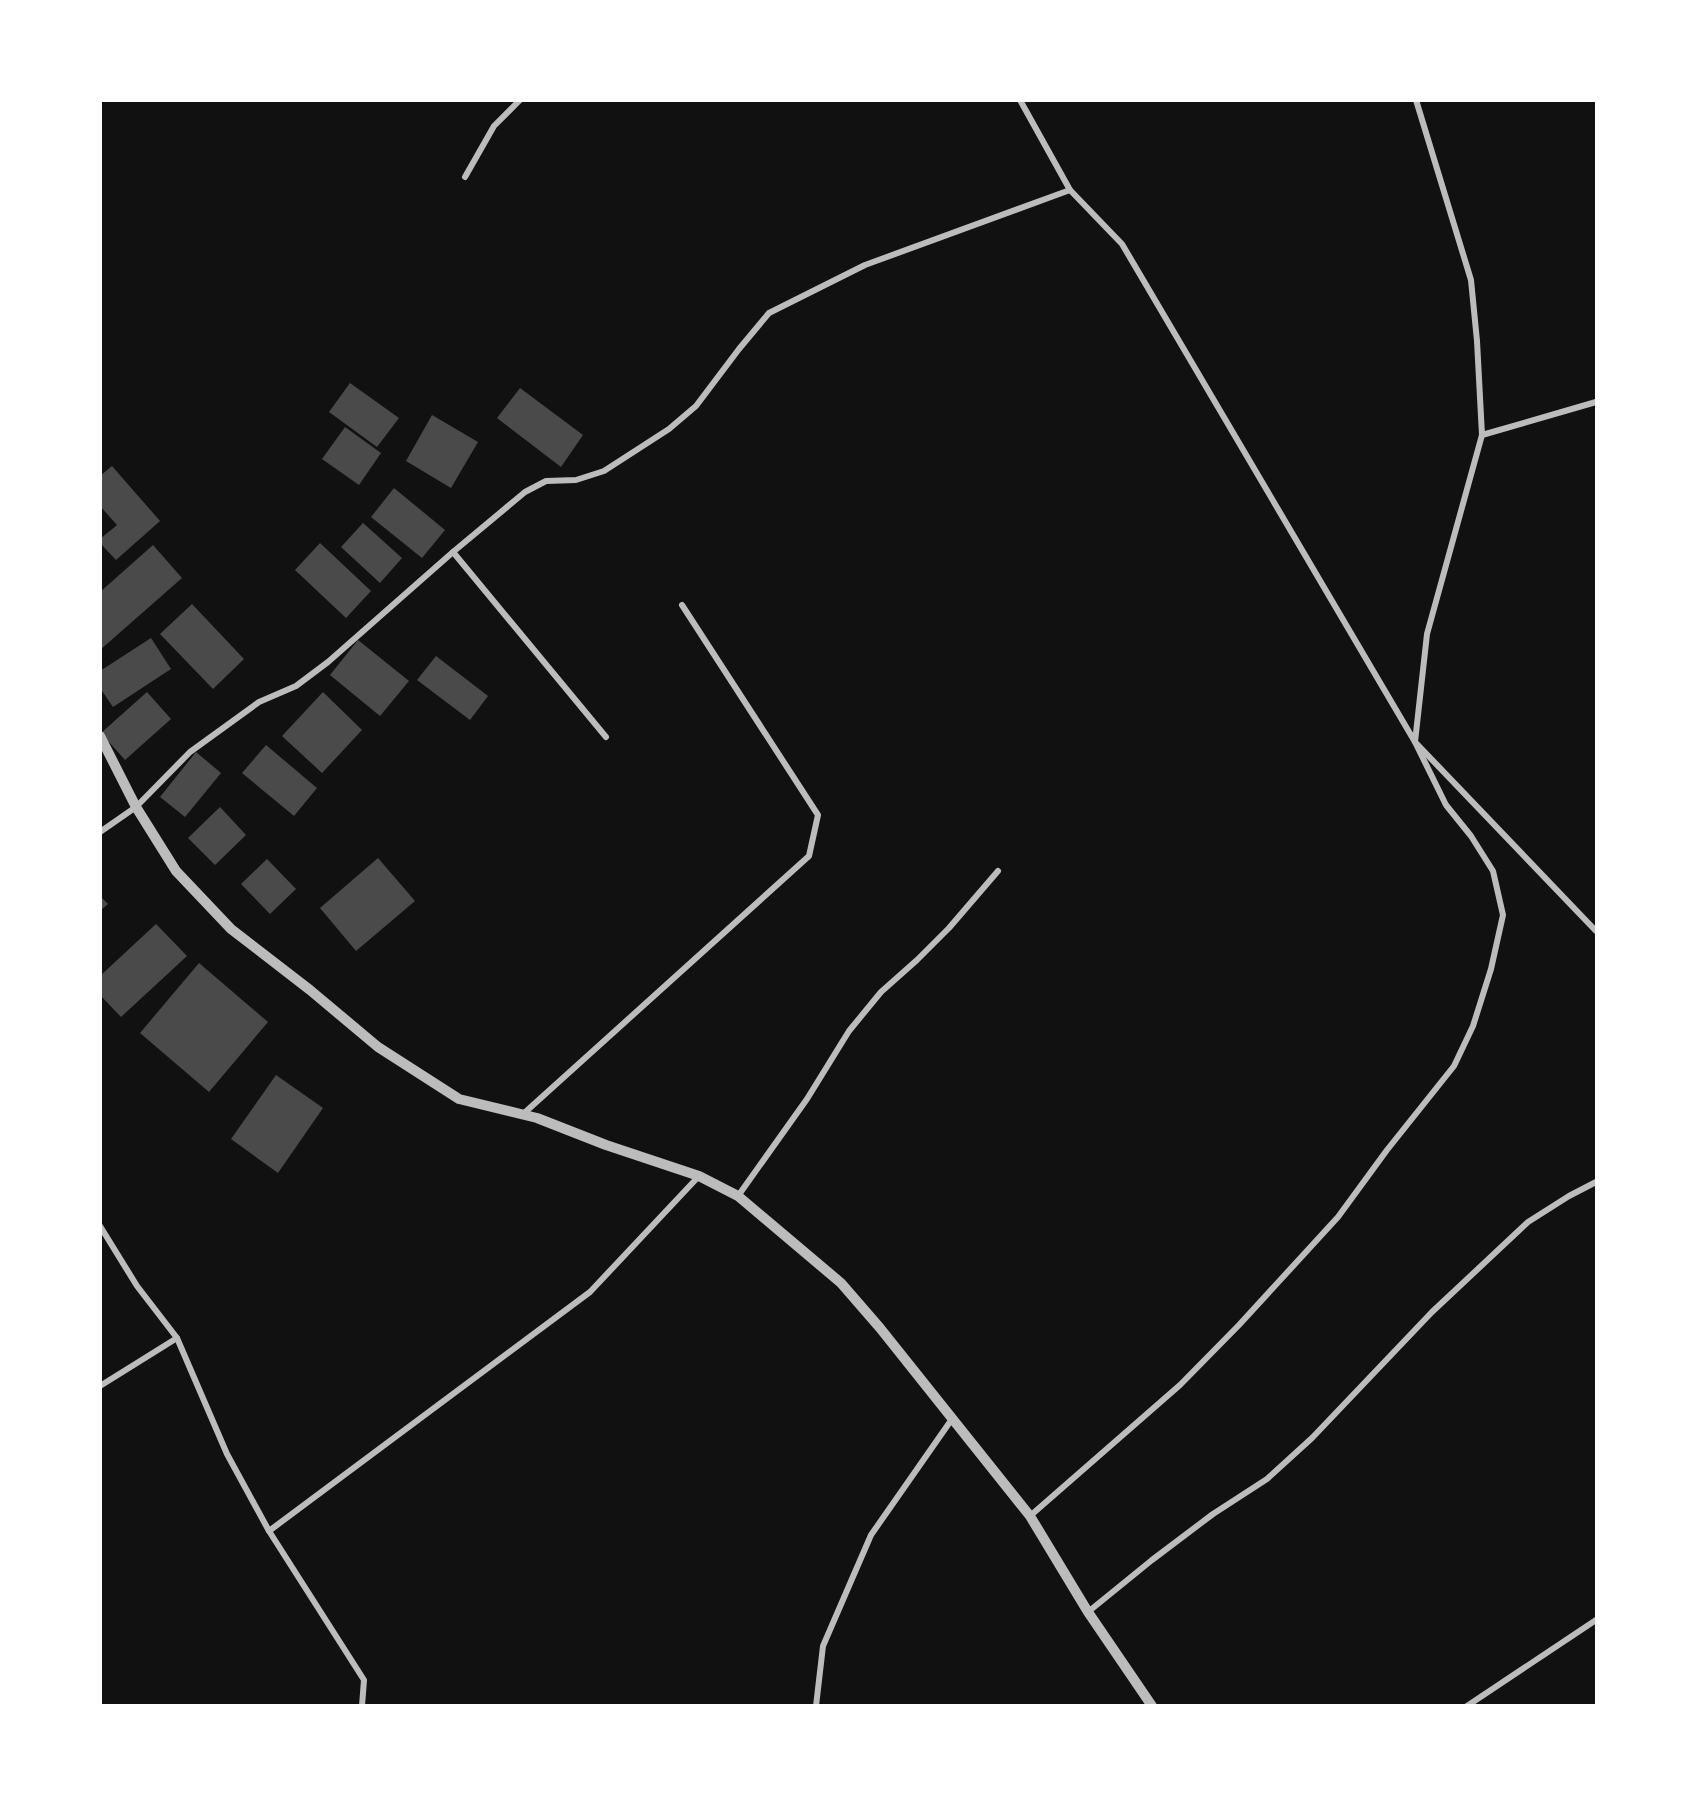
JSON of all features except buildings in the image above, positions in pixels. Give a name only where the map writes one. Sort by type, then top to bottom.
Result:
[{"type":"street","points":[[465,177],[495,126],[520,100]]},
{"type":"street","points":[[1020,100],[1070,190],[1122,244],[1415,742],[1446,805],[1471,836],[1493,871],[1503,915],[1491,969],[1473,1026],[1454,1066],[1387,1150],[1338,1217],[1239,1325],[1180,1385],[1030,1516]]},
{"type":"street","points":[[1415,742],[1427,634],[1482,435],[1471,279],[1416,100]]},
{"type":"street","points":[[100,832],[136,807],[190,752],[260,702],[296,686],[328,662],[525,492],[546,481],[576,480],[604,471],[669,429],[696,406],[769,313],[865,265],[1070,190]]},
{"type":"street","points":[[1482,435],[1596,402]]},
{"type":"street","points":[[453,552],[606,737]]},
{"type":"street","points":[[522,1115],[809,856],[818,815],[682,605]]},
{"type":"street","points":[[100,736],[136,807],[176,871],[231,929],[310,990],[378,1047],[459,1099],[537,1118],[606,1145],[699,1176],[738,1196],[841,1283],[880,1328],[1030,1516],[1088,1612],[1152,1706]]},
{"type":"street","points":[[1415,742],[1596,931]]},
{"type":"street","points":[[738,1196],[807,1099],[849,1031],[881,992],[918,960],[949,928],[998,871]]},
{"type":"street","points":[[269,1531],[590,1292],[699,1176]]},
{"type":"street","points":[[1088,1612],[1213,1514],[1267,1479],[1312,1438],[1432,1312],[1528,1222],[1596,1182]]},
{"type":"street","points":[[100,1226],[137,1286],[177,1338],[227,1454],[269,1531],[364,1680],[362,1706]]},
{"type":"street","points":[[100,1386],[177,1338]]},
{"type":"street","points":[[816,1706],[823,1646],[871,1535],[952,1419]]},
{"type":"street","points":[[1467,1706],[1596,1620]]}]
